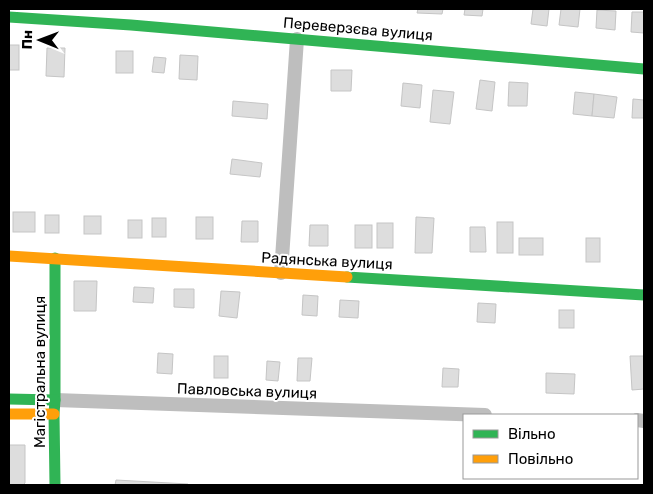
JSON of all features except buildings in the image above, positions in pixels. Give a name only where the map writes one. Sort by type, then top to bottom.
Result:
[{"type":"street","name":"Переверзєва вулиця","points":[[9,17],[131,25],[644,69]]},
{"type":"street","points":[[281,273],[297,39]]},
{"type":"street","name":"Радянська вулиця","points":[[9,256],[644,295]]},
{"type":"street","name":"Магістральна вулиця","points":[[55,258],[55,485]]},
{"type":"street","name":"Павловська вулиця","points":[[9,399],[54,407],[463,415]]},
{"type":"street","name":"Павловська вулиця","points":[[9,414],[54,407]]},
{"type":"traffic: fast","points":[[9,17],[131,25],[644,69]]},
{"type":"traffic: fast","points":[[55,258],[55,485]]},
{"type":"traffic: fast","points":[[347,277],[644,295]]},
{"type":"traffic: fast","points":[[9,399],[55,400]]},
{"type":"traffic: slow","points":[[9,256],[347,277]]},
{"type":"traffic: slow","points":[[9,414],[54,414]]}]
